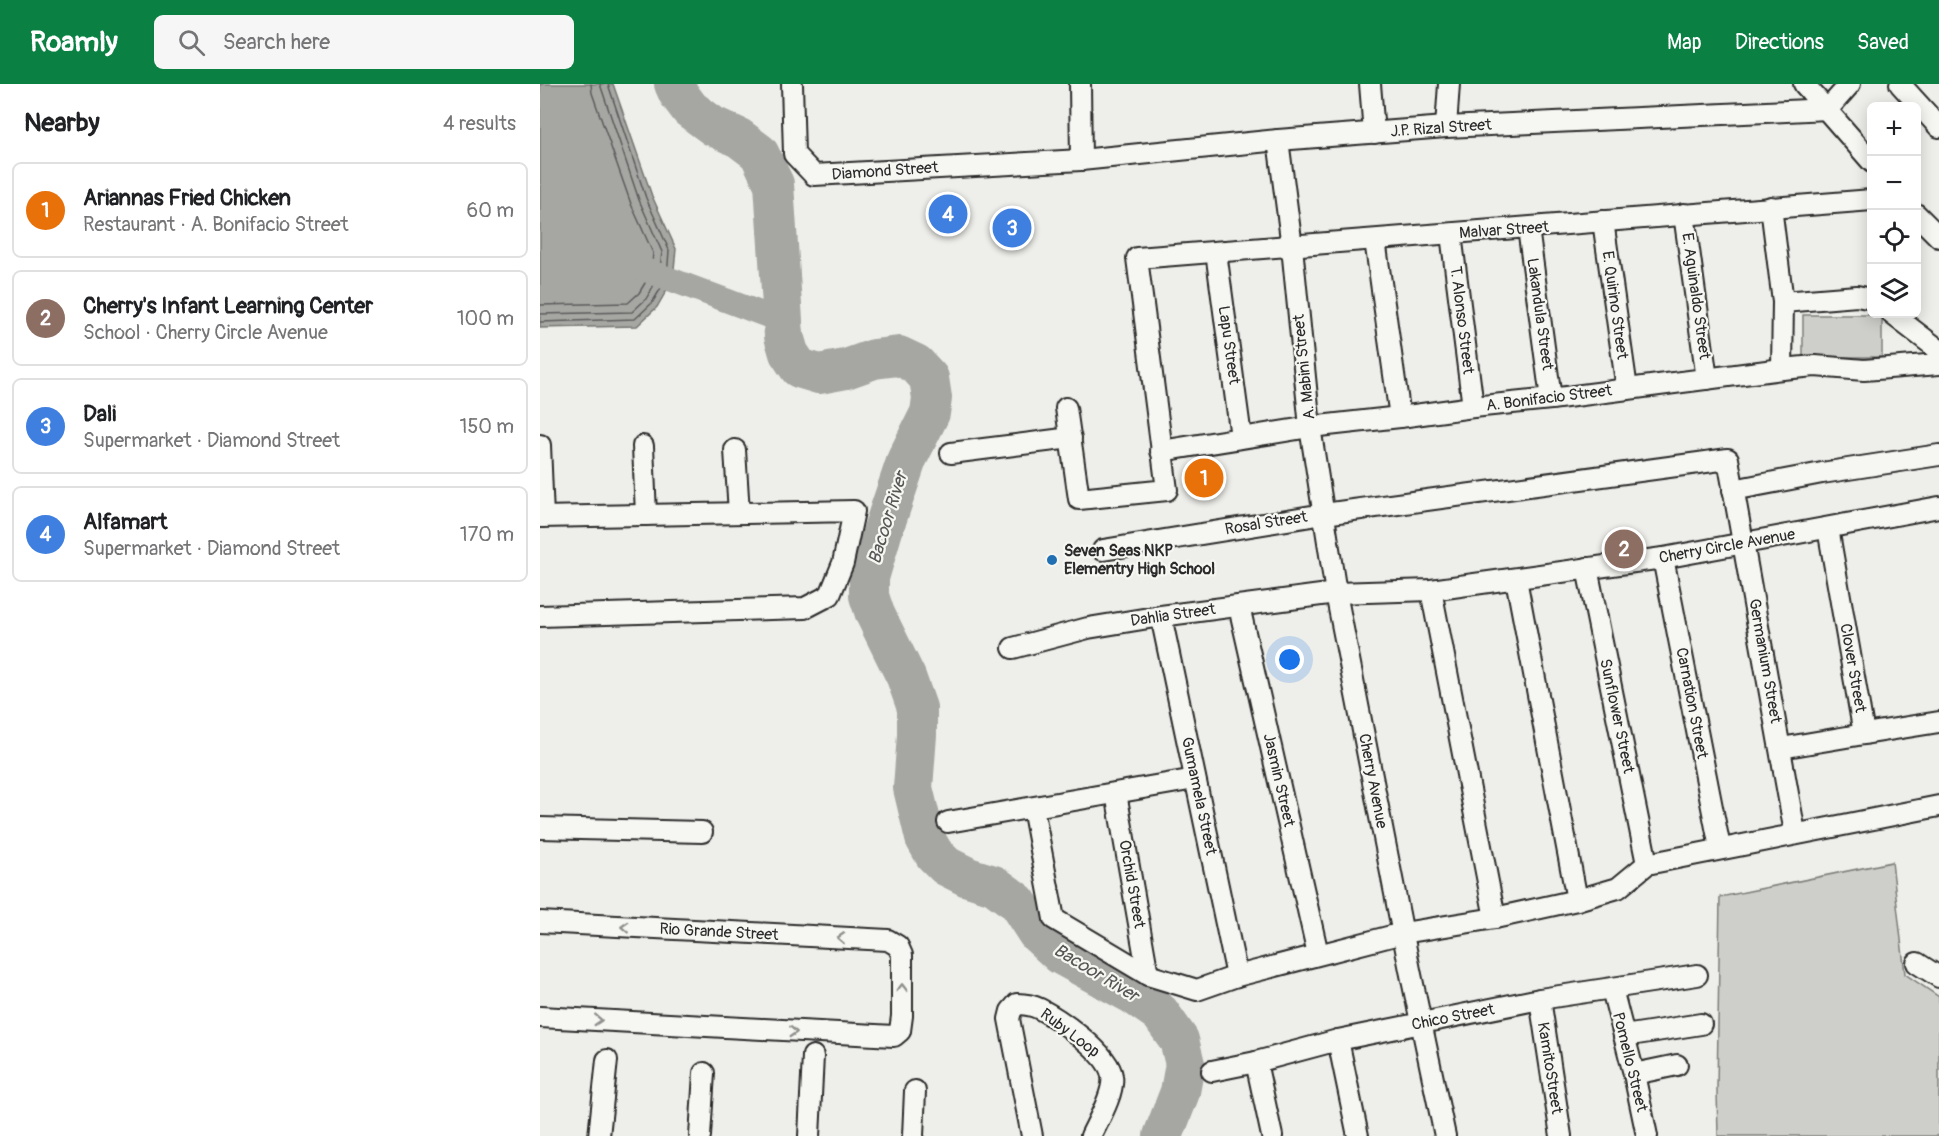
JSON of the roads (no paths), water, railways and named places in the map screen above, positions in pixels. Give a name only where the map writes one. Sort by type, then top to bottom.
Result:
[{"type":"street","name":"Diamond Street","points":[[792,84],[794,154],[814,176],[1055,160]]},
{"type":"street","points":[[1080,84],[1081,160]]},
{"type":"street","points":[[1370,84],[1374,133]]},
{"type":"street","points":[[1446,127],[1449,84]]},
{"type":"street","points":[[1804,84],[1867,156]]},
{"type":"street","points":[[1828,109],[1850,84]]},
{"type":"street","points":[[1900,84],[1939,128]]},
{"type":"street","name":"J.P. Rizal Street","points":[[1055,160],[1081,160],[1278,140],[1446,127],[1828,109]]},
{"type":"street","name":"A. Mabini Street","points":[[1278,140],[1292,247],[1310,427],[1336,593]]},
{"type":"street","name":"Malvar Street","points":[[1161,451],[1137,258],[1867,200]]},
{"type":"street","points":[[1771,207],[1783,302],[1782,369]]},
{"type":"street","name":"E. Aguinaldo Street","points":[[1684,214],[1707,379]]},
{"type":"street","points":[[1921,218],[1939,237]]},
{"type":"street","name":"E. Quirino Street","points":[[1603,221],[1627,389]]},
{"type":"street","name":"Lakandula Street","points":[[1528,228],[1551,399]]},
{"type":"street","name":"T. Alonso Street","points":[[1451,234],[1473,407]]},
{"type":"street","points":[[1375,240],[1400,417]]},
{"type":"street","name":"Lapu Street","points":[[1216,252],[1241,437]]},
{"type":"street","points":[[1783,302],[1857,296],[1867,298]]},
{"type":"street","points":[[1897,318],[1939,350]]},
{"type":"street","name":"A. Bonifacio Street","points":[[1161,451],[1310,427],[1782,369],[1815,366],[1864,370],[1939,364]]},
{"type":"street","points":[[1066,408],[1079,499],[1167,490],[1161,451]]},
{"type":"street","points":[[951,453],[1071,438]]},
{"type":"street","points":[[540,445],[541,517],[854,511],[843,562],[830,595],[805,608],[540,616]]},
{"type":"street","points":[[643,446],[646,515]]},
{"type":"street","points":[[735,450],[739,513]]},
{"type":"street","points":[[1733,490],[1822,473],[1939,455]]},
{"type":"street","name":"Rosal Street","points":[[1103,550],[1324,514],[1728,459],[1733,490]]},
{"type":"street","name":"Germanium Street","points":[[1733,490],[1795,833]]},
{"type":"street","name":"Cherry Circle Avenue","points":[[1336,593],[1431,590],[1516,579],[1663,558],[1939,507]]},
{"type":"street","name":"Clover Street","points":[[1828,528],[1864,734],[1939,722]]},
{"type":"street","name":"Carnation Street","points":[[1663,558],[1720,848]]},
{"type":"street","name":"Sunflower Street","points":[[1587,568],[1647,864]]},
{"type":"street","points":[[1516,579],[1577,900]]},
{"type":"street","points":[[1431,590],[1495,918]]},
{"type":"street","name":"Dahlia Street","points":[[1013,648],[1088,628],[1336,593]]},
{"type":"street","name":"Cherry Avenue","points":[[1336,593],[1445,1136]]},
{"type":"street","name":"Jasmin Street","points":[[1239,606],[1318,954]]},
{"type":"street","name":"Gumamela Street","points":[[1161,616],[1237,976]]},
{"type":"street","points":[[1781,748],[1864,734]]},
{"type":"street","points":[[948,822],[1196,779]]},
{"type":"street","name":"Orchid Street","points":[[1116,793],[1148,975]]},
{"type":"street","points":[[1033,808],[1054,919],[1148,975],[1197,990],[1237,976],[1403,933],[1495,918],[1577,900],[1618,888],[1647,864],[1939,806]]},
{"type":"street","points":[[540,828],[702,831]]},
{"type":"street","name":"Rio Grande Street","points":[[540,922],[888,940],[898,946],[902,955],[902,1016],[900,1031],[894,1036],[540,1017]]},
{"type":"street","points":[[1917,963],[1939,977]]},
{"type":"street","name":"Chico Street","points":[[1212,1071],[1338,1040],[1540,999],[1697,975]]},
{"type":"street","name":"Pomello Street","points":[[1612,989],[1647,1136]]},
{"type":"street","name":"KamitoStreet","points":[[1540,999],[1561,1136]]},
{"type":"street","name":"Ruby Loop","points":[[1032,1136],[1009,1019],[1011,1011],[1017,1004],[1028,1004],[1039,1008],[1095,1047],[1108,1063],[1113,1077],[1110,1093],[1091,1136]]},
{"type":"street","points":[[1624,1036],[1701,1024]]},
{"type":"street","points":[[1338,1040],[1358,1136]]},
{"type":"street","points":[[809,1136],[813,1056]]},
{"type":"street","points":[[599,1136],[607,1060]]},
{"type":"street","points":[[1256,1062],[1272,1136]]},
{"type":"street","points":[[1634,1074],[1677,1065]]},
{"type":"street","points":[[700,1136],[704,1073]]},
{"type":"street","points":[[913,1136],[915,1091]]},
{"type":"water","points":[[540,84],[613,84],[652,196],[676,249],[673,279],[657,307],[637,326],[540,328]]},
{"type":"waterway","name":"Bacoor River","points":[[674,84],[690,109],[713,126],[739,138],[759,153],[774,184],[784,336],[789,353],[799,368],[819,374],[846,369],[874,359],[899,356],[916,364],[929,378],[932,398],[930,413],[907,459],[869,578],[869,596],[875,614],[906,677],[917,708],[913,788],[925,838],[934,854],[946,866],[968,877],[994,885],[1017,902],[1037,933],[1061,955],[1134,995],[1160,1013],[1179,1040],[1185,1064],[1180,1092],[1163,1136]]},
{"type":"waterway","points":[[643,269],[784,322]]},
{"type":"place","name":"Alfamart","points":[[948,214]]},
{"type":"place","name":"Dali","points":[[1012,228]]},
{"type":"place","name":"Ariannas Fried Chicken","points":[[1204,478]]},
{"type":"place","name":"Cherry's Infant Learning Center","points":[[1624,549]]},
{"type":"place","name":"Seven Seas NKP Elementry High School","points":[[1052,560]]}]
